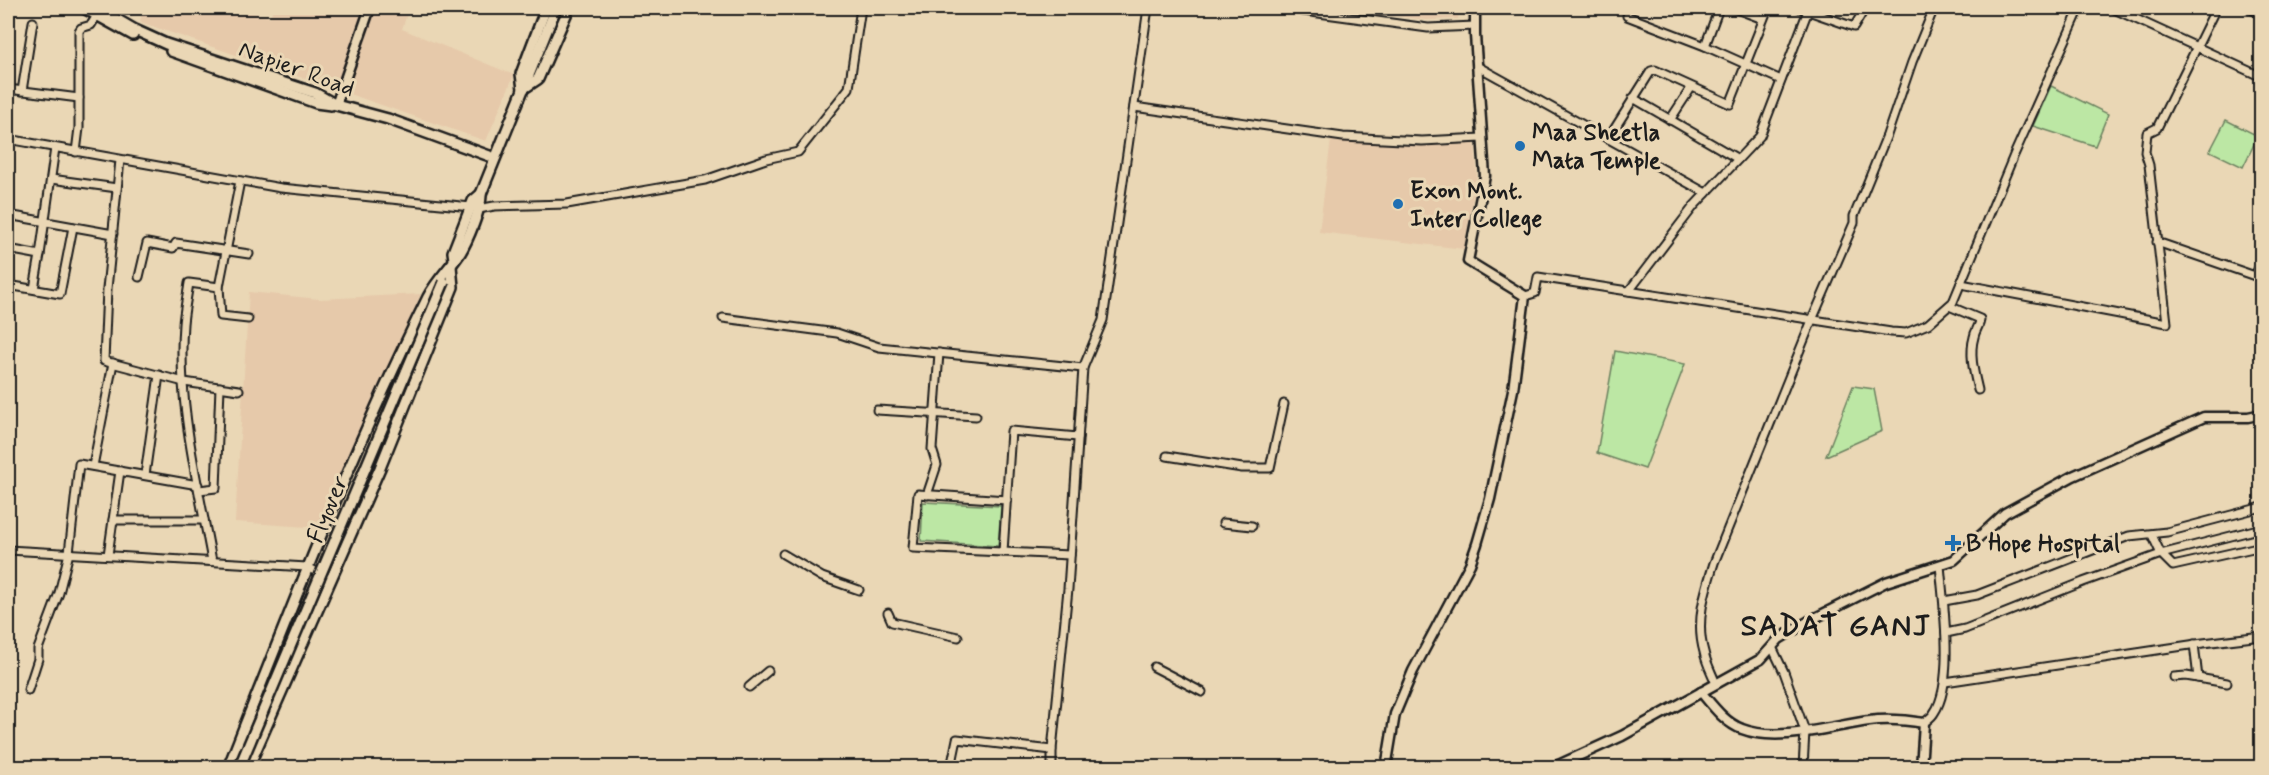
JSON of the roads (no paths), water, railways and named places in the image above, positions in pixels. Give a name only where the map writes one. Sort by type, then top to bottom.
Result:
[{"type":"main road","name":"Napier Road","points":[[84,8],[98,11],[166,44],[315,93],[336,105],[388,119],[491,157]]},
{"type":"main road","points":[[523,89],[521,74],[546,8]]},
{"type":"main road","points":[[248,768],[380,468],[453,287],[453,252],[475,208],[473,201],[481,194],[491,157],[523,89],[556,8]]},
{"type":"main road","points":[[523,89],[538,79],[569,8]]},
{"type":"main road","points":[[228,768],[307,567],[394,365],[436,282],[452,263]]},
{"type":"main road","name":"Flyover","points":[[239,768],[452,263]]},
{"type":"street","points":[[336,105],[370,8]]},
{"type":"street","points":[[8,140],[292,189],[475,208],[580,202],[705,180],[766,159],[798,152],[849,88],[861,8]]},
{"type":"street","points":[[1052,768],[1083,368],[1103,320],[1148,8]]},
{"type":"street","points":[[1282,8],[1428,28],[1475,26]]},
{"type":"street","points":[[1475,8],[1485,176],[1468,261],[1525,296],[1535,293],[1538,277],[1906,333],[1928,324],[1953,302],[2080,8]]},
{"type":"street","points":[[1705,46],[1719,8]]},
{"type":"street","points":[[1734,8],[1763,19]]},
{"type":"street","points":[[1608,139],[1653,70],[1729,105],[1768,8]]},
{"type":"street","points":[[1629,291],[1694,206],[1760,136],[1806,8],[1854,27],[1865,8]]},
{"type":"street","points":[[1716,684],[1703,652],[1701,603],[1714,563],[1812,320],[1854,223],[1854,216],[1887,135],[1912,62],[1935,8]]},
{"type":"street","points":[[2112,8],[2262,77]]},
{"type":"street","points":[[1961,284],[2167,323],[2149,165],[2145,152],[2147,133],[2157,128],[2216,8]]},
{"type":"street","points":[[2248,8],[2262,14]]},
{"type":"street","points":[[76,152],[79,31],[91,25],[98,11]]},
{"type":"street","points":[[1627,16],[1705,46],[1781,80]]},
{"type":"street","points":[[22,90],[33,22]]},
{"type":"street","points":[[1477,66],[1706,193]]},
{"type":"street","points":[[1670,120],[1690,88]]},
{"type":"street","points":[[8,89],[79,98]]},
{"type":"street","points":[[1633,98],[1738,159]]},
{"type":"street","points":[[1134,107],[1343,137],[1422,141],[1482,138]]},
{"type":"street","points":[[34,289],[55,148]]},
{"type":"street","points":[[120,160],[107,289],[104,361],[184,382],[239,390]]},
{"type":"street","points":[[51,179],[117,188]]},
{"type":"street","points":[[240,181],[219,287],[221,316],[248,319]]},
{"type":"street","points":[[8,215],[112,234]]},
{"type":"street","points":[[8,285],[60,294],[73,227]]},
{"type":"street","points":[[2157,242],[2255,276],[2262,261]]},
{"type":"street","points":[[140,277],[147,243],[173,248],[176,243],[249,254]]},
{"type":"street","points":[[8,249],[40,255]]},
{"type":"street","points":[[212,561],[198,487],[184,382],[183,324],[189,283],[219,287]]},
{"type":"street","points":[[1386,768],[1395,714],[1413,671],[1470,564],[1477,544],[1490,499],[1513,390],[1525,296]]},
{"type":"street","points":[[1950,306],[1980,319],[1971,348],[1973,371],[1978,390]]},
{"type":"street","points":[[723,318],[837,333],[879,347],[1083,368]]},
{"type":"street","points":[[927,495],[937,465],[932,449],[939,353]]},
{"type":"street","points":[[93,466],[112,363]]},
{"type":"street","points":[[145,475],[159,375]]},
{"type":"street","points":[[28,690],[38,659],[38,649],[59,593],[69,553],[79,464],[198,487],[216,488],[220,387]]},
{"type":"street","points":[[1167,456],[1242,468],[1270,468],[1284,404]]},
{"type":"street","points":[[877,410],[976,416]]},
{"type":"street","points":[[1552,768],[1622,736],[1716,684],[1761,658],[1779,639],[1809,621],[1886,582],[1954,560],[2005,513],[2084,471],[2204,417],[2247,417],[2262,414]]},
{"type":"street","points":[[1003,552],[1011,431],[1078,437]]},
{"type":"street","points":[[108,555],[120,471]]},
{"type":"street","points":[[1007,500],[918,494],[913,548],[1070,555]]},
{"type":"street","points":[[1944,601],[1977,595],[2128,536],[2152,535],[2262,507]]},
{"type":"street","points":[[113,520],[204,520]]},
{"type":"street","points":[[1223,523],[1252,526]]},
{"type":"street","points":[[1946,633],[1965,629],[2161,554],[2262,528]]},
{"type":"street","points":[[2152,535],[2161,554],[2176,567],[2262,546]]},
{"type":"street","points":[[8,551],[307,567],[331,579]]},
{"type":"street","points":[[783,554],[822,577],[859,590]]},
{"type":"street","points":[[1921,768],[1924,723],[1935,713],[1945,682],[1946,633],[1940,565]]},
{"type":"street","points":[[888,613],[892,622],[958,637]]},
{"type":"street","points":[[1945,682],[2194,644],[2262,636]]},
{"type":"street","points":[[2194,644],[2198,678]]},
{"type":"street","points":[[1772,647],[1784,672],[1805,731],[1803,768]]},
{"type":"street","points":[[1154,667],[1202,692]]},
{"type":"street","points":[[750,687],[768,670]]},
{"type":"street","points":[[2174,677],[2227,683]]},
{"type":"street","points":[[1701,692],[1720,713],[1740,729],[1764,734],[1805,731],[1872,720],[1907,720],[1924,723]]},
{"type":"street","points":[[951,768],[957,739],[1052,750]]},
{"type":"place","name":"Maa Sheetla Mata Temple","points":[[1520,146]]},
{"type":"place","name":"Exon Mont. Inter College","points":[[1398,204]]},
{"type":"place","name":"B Hope Hospital","points":[[1953,543]]},
{"type":"district","name":"SADAT GANJ","points":[[1836,625]]}]
